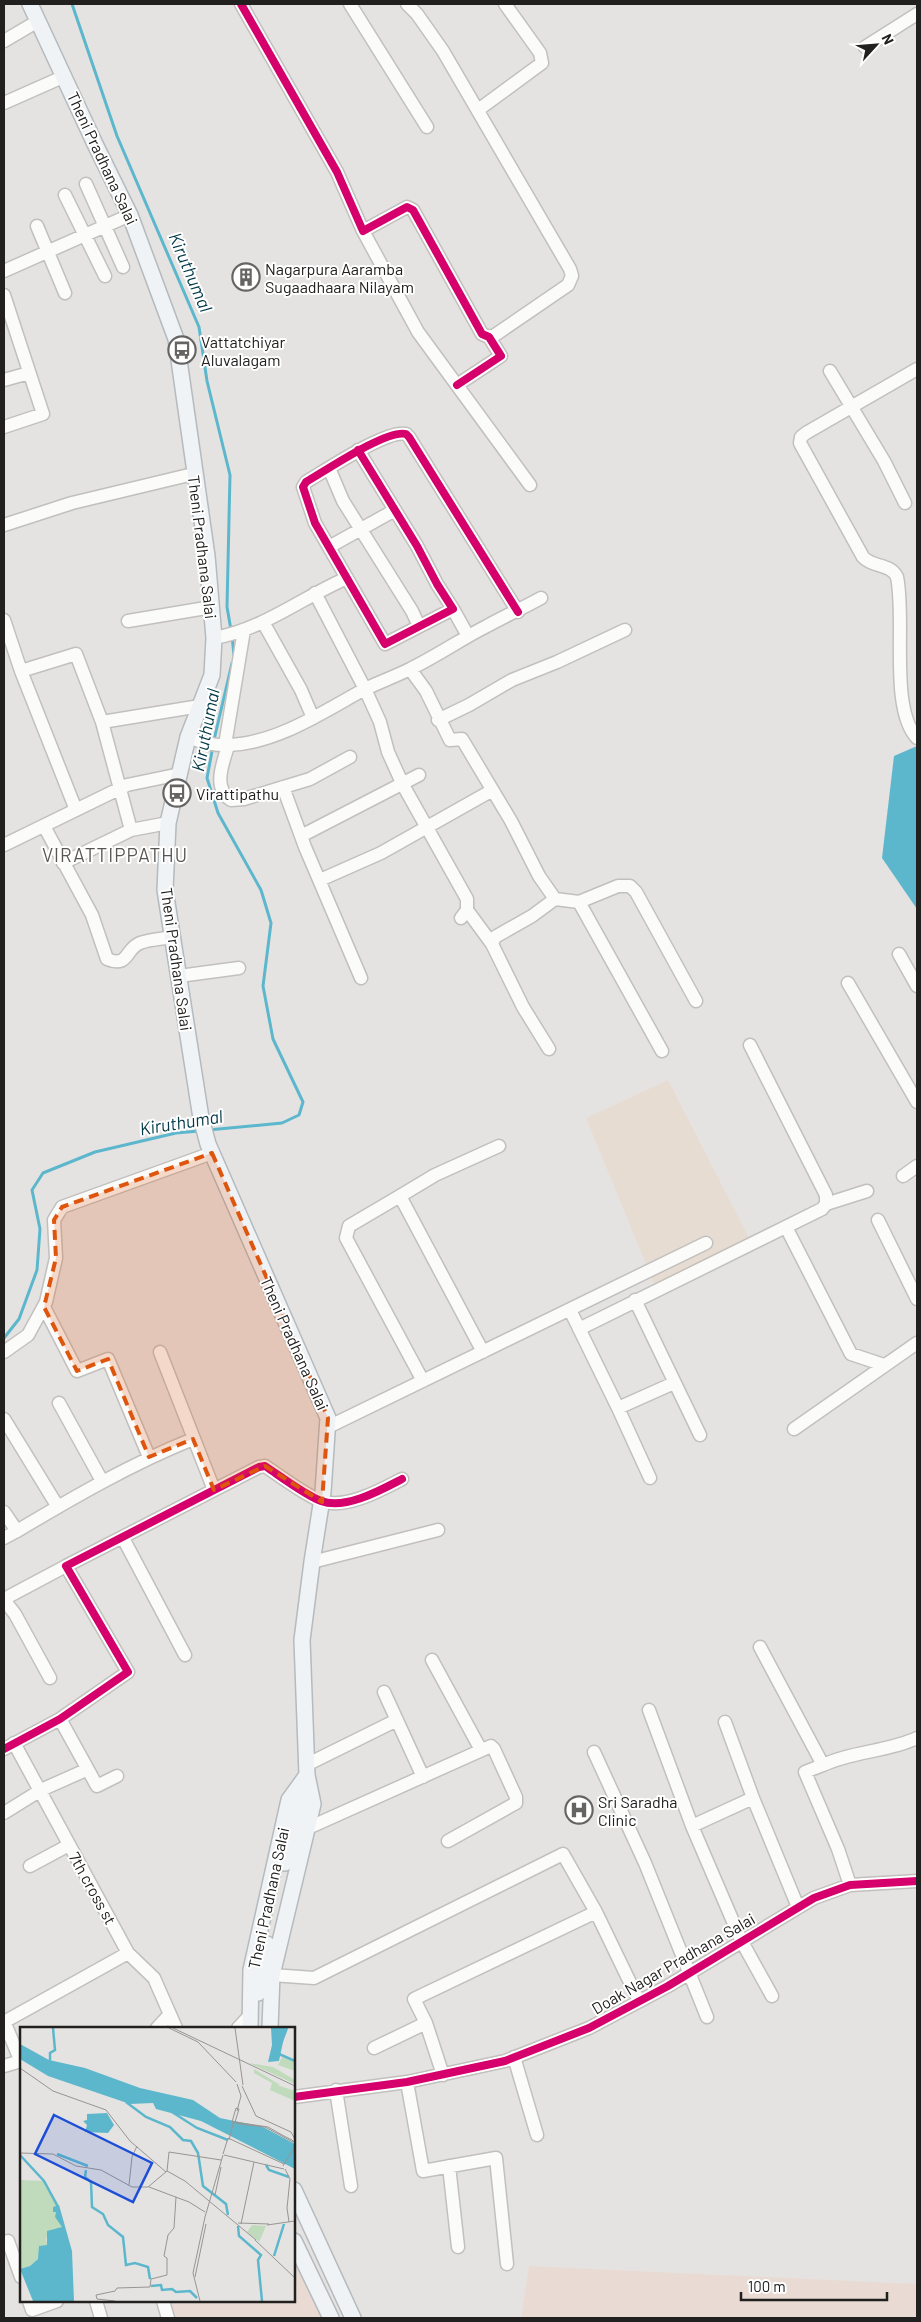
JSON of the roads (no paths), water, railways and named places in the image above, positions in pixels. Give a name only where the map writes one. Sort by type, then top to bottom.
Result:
[{"type":"main road","name":"Theni Pradhana Salai","points":[[30,4],[130,215],[176,339],[193,474],[207,556],[212,607],[219,637],[212,675],[200,706],[193,739],[180,774],[168,823],[165,890],[201,1118],[210,1148],[328,1418],[322,1502],[302,1640],[308,1770],[313,1804],[272,1975],[270,2027]]},
{"type":"main road","name":"Theni Pradhana Salai","points":[[253,2019],[251,1970],[289,1800],[308,1770]]},
{"type":"main road","points":[[295,2192],[353,2318]]},
{"type":"main road","points":[[295,2213],[345,2318]]},
{"type":"main road","points":[[295,2243],[331,2318]]},
{"type":"street","points":[[241,4],[337,172],[363,231],[410,320],[530,485]]},
{"type":"street","points":[[350,4],[427,127]]},
{"type":"street","points":[[407,4],[417,14],[443,51],[570,269],[572,276],[568,284],[495,335],[489,337]]},
{"type":"street","points":[[478,110],[542,63],[540,53],[505,4]]},
{"type":"street","points":[[865,47],[917,14]]},
{"type":"street","points":[[4,41],[38,21]]},
{"type":"street","points":[[4,103],[65,76]]},
{"type":"street","points":[[86,184],[123,267]]},
{"type":"street","points":[[65,195],[105,276]]},
{"type":"street","points":[[363,231],[407,207],[413,210],[482,334],[489,337],[501,356],[457,385]]},
{"type":"street","points":[[4,271],[130,215]]},
{"type":"street","points":[[37,226],[65,294]]},
{"type":"street","points":[[4,295],[9,330],[30,372],[43,414],[4,428]]},
{"type":"street","points":[[917,369],[806,433],[801,437],[800,443],[863,557],[871,563],[889,567],[897,577],[903,707],[909,728],[917,738]]},
{"type":"street","points":[[830,371],[884,461],[905,503]]},
{"type":"street","points":[[4,380],[30,372]]},
{"type":"street","points":[[453,609],[385,644],[315,523],[303,487],[306,482],[358,450],[397,433],[406,434],[518,612]]},
{"type":"street","points":[[358,450],[468,636]]},
{"type":"street","points":[[329,468],[343,501],[419,626]]},
{"type":"street","points":[[4,524],[72,503],[193,474]]},
{"type":"street","points":[[329,547],[395,510]]},
{"type":"street","points":[[219,637],[242,631],[262,622],[347,578]]},
{"type":"street","points":[[316,593],[366,689],[380,722],[388,752],[403,785],[428,826],[467,899],[464,914],[492,944],[523,1007],[549,1048]]},
{"type":"street","points":[[193,739],[224,745],[258,740],[313,718],[366,689],[410,669],[541,598]]},
{"type":"street","points":[[128,621],[212,607]]},
{"type":"street","points":[[4,620],[76,810]]},
{"type":"street","points":[[262,622],[301,690],[313,718]]},
{"type":"street","points":[[438,720],[469,705],[512,680],[557,662],[625,630]]},
{"type":"street","points":[[242,631],[220,781],[225,796],[231,800],[244,798],[310,780],[350,757]]},
{"type":"street","points":[[22,671],[76,654],[102,722],[131,830]]},
{"type":"street","points":[[410,669],[426,690],[438,720],[450,740],[462,739],[491,791],[515,828],[539,876],[555,898],[579,902],[618,886],[630,886],[636,892],[696,1001]]},
{"type":"street","points":[[102,722],[200,706]]},
{"type":"street","points":[[4,845],[128,785],[180,774]]},
{"type":"street","points":[[301,836],[403,785],[419,775]]},
{"type":"street","points":[[283,787],[301,836],[361,978]]},
{"type":"street","points":[[320,880],[381,853],[491,791]]},
{"type":"street","points":[[63,863],[131,830],[168,823]]},
{"type":"street","points":[[44,826],[92,915],[107,959],[115,962],[121,961],[140,943],[173,937]]},
{"type":"street","points":[[492,944],[495,937],[532,916],[555,898]]},
{"type":"street","points":[[579,902],[662,1051]]},
{"type":"street","points":[[900,954],[917,986]]},
{"type":"street","points":[[179,976],[239,968]]},
{"type":"street","points":[[848,982],[917,1102]]},
{"type":"street","points":[[750,1045],[826,1195],[826,1204]]},
{"type":"street","points":[[423,1381],[346,1238],[349,1226],[435,1175],[499,1146]]},
{"type":"street","points":[[4,1352],[28,1335],[44,1307],[56,1258],[54,1220],[62,1207],[210,1148]]},
{"type":"street","points":[[903,1176],[917,1166]]},
{"type":"street","points":[[579,1329],[634,1300],[822,1209],[826,1204],[868,1191]]},
{"type":"street","points":[[400,1196],[483,1352]]},
{"type":"street","points":[[878,1220],[917,1299]]},
{"type":"street","points":[[786,1227],[851,1354],[884,1365]]},
{"type":"street","points":[[328,1427],[706,1243]]},
{"type":"street","points":[[634,1300],[700,1435]]},
{"type":"street","points":[[44,1307],[77,1372],[108,1358],[149,1457]]},
{"type":"street","points":[[570,1310],[650,1478]]},
{"type":"street","points":[[794,1429],[917,1343]]},
{"type":"street","points":[[160,1352],[214,1490]]},
{"type":"street","points":[[618,1408],[674,1382]]},
{"type":"street","points":[[59,1403],[102,1481]]},
{"type":"street","points":[[4,1419],[58,1507]]},
{"type":"street","points":[[4,1538],[102,1481],[149,1457],[193,1439]]},
{"type":"street","points":[[50,1678],[15,1614],[4,1599],[259,1467],[265,1466],[322,1502],[347,1503],[379,1491],[402,1479]]},
{"type":"street","points":[[4,1512],[17,1531]]},
{"type":"street","points":[[312,1562],[438,1530]]},
{"type":"street","points":[[123,1538],[186,1655]]},
{"type":"street","points":[[9,1746],[60,1719],[128,1672],[66,1566]]},
{"type":"street","points":[[760,1647],[823,1765]]},
{"type":"street","points":[[432,1660],[480,1750]]},
{"type":"street","points":[[384,1692],[422,1777]]},
{"type":"street","points":[[649,1710],[692,1826],[741,1940],[772,1996]]},
{"type":"street","points":[[60,1719],[86,1770],[97,1786],[117,1776]]},
{"type":"street","points":[[308,1770],[397,1720]]},
{"type":"street","points":[[725,1722],[753,1798],[798,1907]]},
{"type":"street","points":[[850,1886],[805,1772],[837,1758],[905,1744],[917,1738]]},
{"type":"street","name":"7th cross st","points":[[9,1746],[41,1790],[128,1953],[154,1978],[176,2027]]},
{"type":"street","points":[[308,1828],[491,1746],[516,1796],[516,1803],[448,1841]]},
{"type":"street","points":[[594,1752],[645,1863],[688,1974],[707,2017]]},
{"type":"street","points":[[4,1813],[41,1790],[86,1770]]},
{"type":"street","points":[[692,1826],[753,1798]]},
{"type":"street","points":[[30,1866],[69,1845]]},
{"type":"street","points":[[272,1975],[314,1978],[562,1854],[596,1912],[639,2001]]},
{"type":"street","name":"Doak Nagar Pradhana Salai","points":[[295,2097],[407,2082],[514,2057],[590,2028],[688,1974],[741,1940],[814,1898],[850,1886],[917,1881]]},
{"type":"street","points":[[443,2075],[426,2023],[414,1999],[596,1912]]},
{"type":"street","points":[[20,2059],[4,2021],[128,1953]]},
{"type":"street","points":[[158,2027],[170,2014]]},
{"type":"street","points":[[240,2027],[253,2019]]},
{"type":"street","points":[[374,2048],[426,2023]]},
{"type":"street","points":[[514,2057],[537,2135]]},
{"type":"street","points":[[4,2066],[20,2061]]},
{"type":"street","points":[[407,2082],[424,2171],[496,2158],[507,2264]]},
{"type":"street","points":[[336,2090],[351,2186]]},
{"type":"street","points":[[449,2166],[458,2247]]},
{"type":"street","points":[[5,2238],[20,2275]]},
{"type":"street","points":[[32,2309],[54,2302]]},
{"type":"street","points":[[96,2302],[101,2318]]},
{"type":"street","points":[[163,2302],[168,2318]]},
{"type":"water","points":[[917,746],[917,909],[882,858],[894,756]]},
{"type":"waterway","name":"Kiruthumal","points":[[72,4],[117,136],[199,327],[207,381],[230,475],[227,607],[231,630]]},
{"type":"waterway","name":"Kiruthumal","points":[[232,636],[234,655]]},
{"type":"waterway","name":"Kiruthumal","points":[[214,740],[232,663]]},
{"type":"waterway","name":"Kiruthumal","points":[[208,1130],[282,1123],[299,1115],[303,1102],[273,1039],[263,986],[271,923],[261,890],[218,813],[207,778],[213,746]]},
{"type":"waterway","name":"Kiruthumal","points":[[4,1338],[19,1319],[37,1270],[40,1229],[32,1190],[43,1173],[95,1152],[176,1133],[199,1131]]},
{"type":"place","name":"Nagarpura Aaramba Sugaadhaara Nilayam","points":[[246,277]]},
{"type":"place","name":"Vattatchiyar Aluvalagam","points":[[182,350]]},
{"type":"place","name":"Virattipathu","points":[[177,793]]},
{"type":"place","name":"Sri Saradha Clinic","points":[[579,1810]]},
{"type":"district","name":"VIRATTIPPATHU","points":[[115,854]]}]
